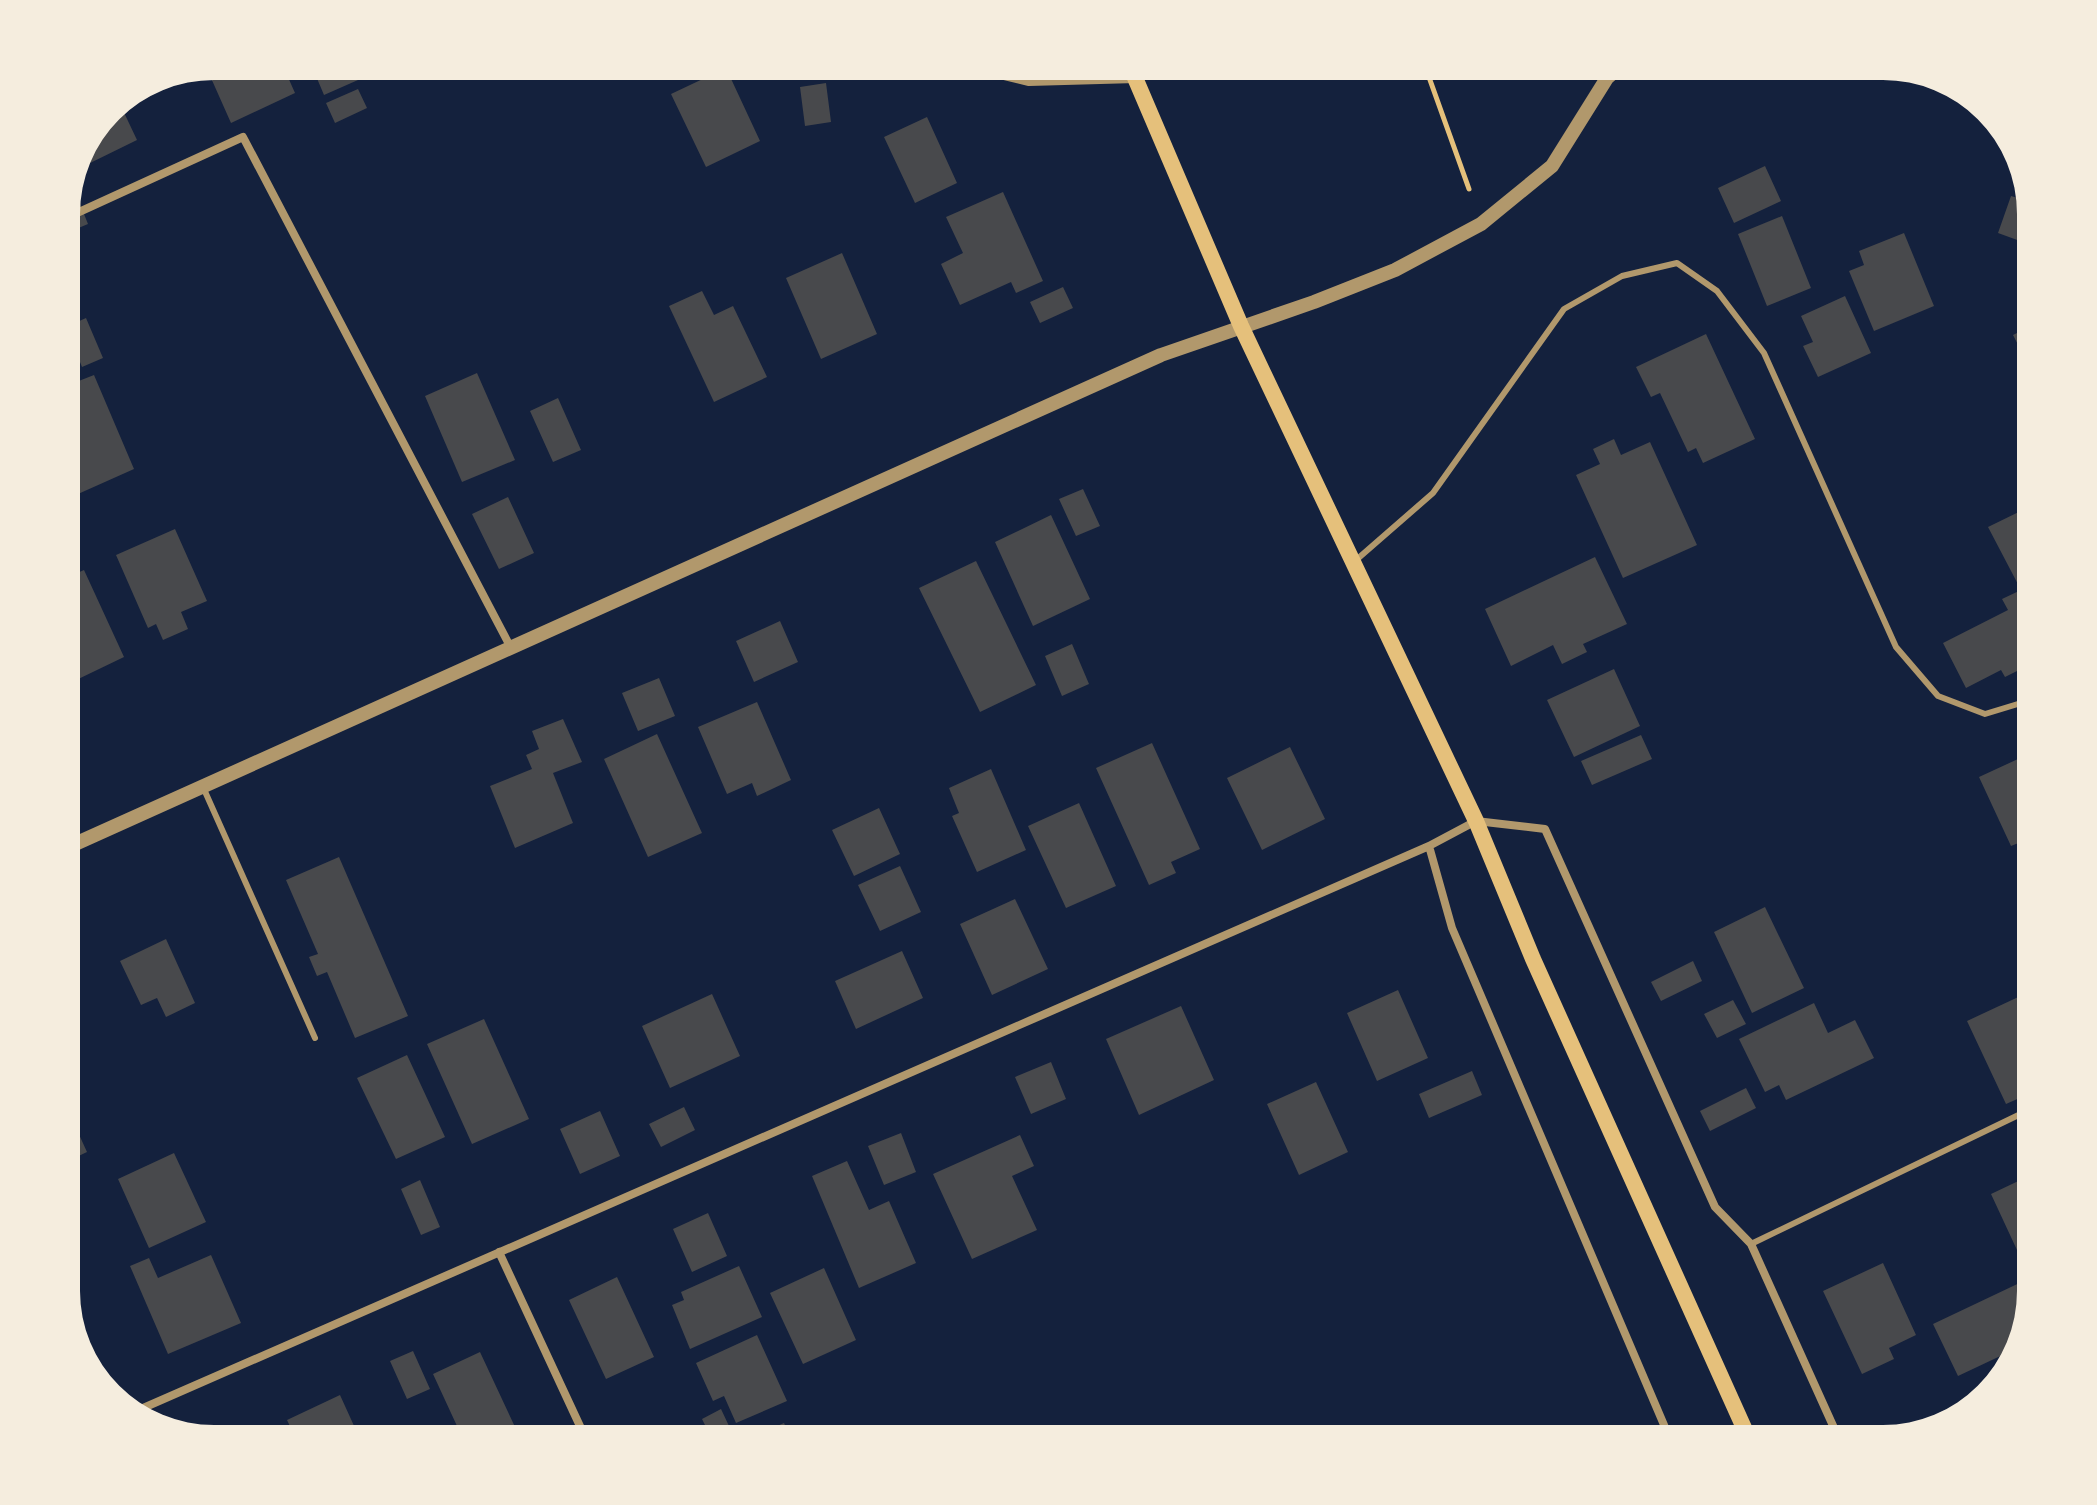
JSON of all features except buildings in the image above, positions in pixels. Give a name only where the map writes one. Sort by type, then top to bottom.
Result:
[{"type":"main road","points":[[1136,80],[1241,326],[1476,821],[1533,959],[1743,1425]]},
{"type":"street","points":[[1021,80],[1050,80]]},
{"type":"street","points":[[80,842],[1161,355],[1314,302],[1395,270],[1481,224],[1552,166],[1606,80]]},
{"type":"street","points":[[80,212],[243,137],[511,648]]},
{"type":"street","points":[[146,1407],[1429,846],[1476,821],[1545,829],[1715,1207],[1751,1244],[1833,1425]]},
{"type":"street","points":[[1429,846],[1452,928],[1664,1425]]},
{"type":"street","points":[[499,1252],[579,1425]]},
{"type":"lane","points":[[1354,562],[1433,493],[1564,309],[1622,276],[1677,263],[1717,291],[1764,353],[1896,647],[1938,696],[1985,714],[2017,704]]},
{"type":"lane","points":[[203,787],[315,1038]]},
{"type":"lane","points":[[1751,1244],[2017,1116]]},
{"type":"path","points":[[1430,80],[1481,224]]}]
